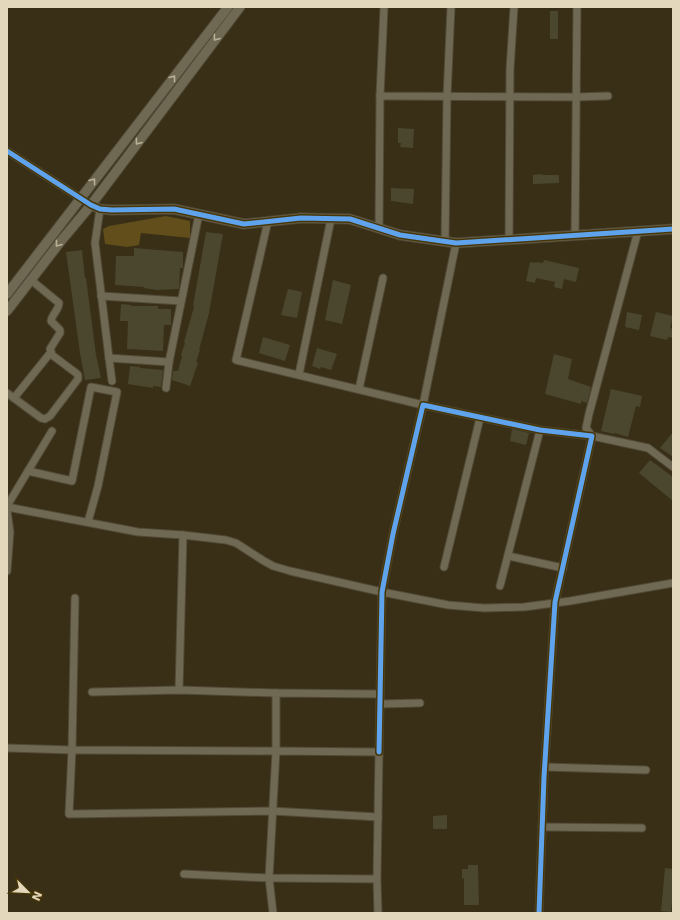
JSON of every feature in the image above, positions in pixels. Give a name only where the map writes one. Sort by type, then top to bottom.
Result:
[{"type":"street","points":[[7,294],[228,7]]},
{"type":"street","points":[[7,311],[61,240],[91,205],[240,7]]},
{"type":"street","points":[[379,228],[380,96],[384,7]]},
{"type":"street","points":[[444,242],[447,97],[451,7]]},
{"type":"street","points":[[509,240],[510,70],[514,7]]},
{"type":"street","points":[[574,236],[577,8]]},
{"type":"street","points":[[380,96],[608,96]]},
{"type":"street","points":[[7,151],[91,205],[100,209],[174,209],[244,224],[301,218],[350,219],[400,235],[456,243],[673,228]]},
{"type":"street","points":[[100,209],[95,243],[112,381]]},
{"type":"street","points":[[166,388],[169,362],[199,214]]},
{"type":"street","points":[[299,374],[331,219]]},
{"type":"street","points":[[268,221],[236,360],[480,418],[540,430],[592,436],[648,448],[673,468]]},
{"type":"street","points":[[539,913],[545,767],[555,602],[592,436],[586,428],[589,414],[638,231]]},
{"type":"street","points":[[378,913],[377,879],[382,592],[393,534],[423,405],[456,243]]},
{"type":"street","points":[[359,389],[382,278]]},
{"type":"street","points":[[14,398],[51,352],[50,349],[60,333],[60,330],[51,321],[60,303],[31,280]]},
{"type":"street","points":[[101,296],[181,301]]},
{"type":"street","points":[[7,394],[41,418],[45,419],[50,416],[78,379],[78,375],[76,373],[52,355],[51,352]]},
{"type":"street","points":[[109,358],[169,362]]},
{"type":"street","points":[[28,471],[72,480],[91,387],[117,392],[98,486],[88,522]]},
{"type":"street","points":[[444,567],[480,418]]},
{"type":"street","points":[[500,586],[540,430]]},
{"type":"street","points":[[52,431],[7,506],[138,532],[183,535],[236,543],[273,566],[382,592],[448,605],[484,608],[524,607],[570,601],[673,583]]},
{"type":"street","points":[[7,511],[10,532],[7,571]]},
{"type":"street","points":[[179,690],[183,535]]},
{"type":"street","points":[[508,556],[563,568]]},
{"type":"street","points":[[75,598],[72,750],[69,814],[272,811],[378,817]]},
{"type":"street","points":[[92,692],[179,690],[380,694]]},
{"type":"street","points":[[273,913],[269,878],[276,751],[276,693]]},
{"type":"street","points":[[380,704],[420,703]]},
{"type":"street","points":[[7,748],[72,750],[379,752]]},
{"type":"street","points":[[545,767],[646,770]]},
{"type":"street","points":[[542,827],[642,828]]},
{"type":"street","points":[[184,874],[269,878],[377,879]]},
{"type":"shaded area","points":[[166,216],[190,221],[190,238],[141,233],[139,245],[127,247],[105,244],[103,229],[109,226]]},
{"type":"building","points":[[550,11],[558,11],[558,39],[550,39]]},
{"type":"building","points":[[398,128],[414,129],[413,148],[400,147],[401,143],[398,143]]},
{"type":"building","points":[[533,175],[559,175],[559,183],[533,184]]},
{"type":"building","points":[[391,188],[414,189],[413,204],[391,201]]},
{"type":"building","points":[[206,232],[223,234],[209,313],[196,362],[198,363],[190,386],[172,380],[173,371],[178,371],[184,342],[194,307]]},
{"type":"building","points":[[134,248],[183,252],[183,268],[180,268],[179,289],[157,290],[144,287],[115,285],[116,256],[134,256]]},
{"type":"building","points":[[82,250],[96,355],[101,378],[85,380],[66,252]]},
{"type":"building","points":[[544,260],[579,268],[576,282],[564,279],[562,289],[554,287],[555,282],[536,278],[535,283],[526,281],[530,262],[543,263]]},
{"type":"building","points":[[333,280],[351,285],[342,324],[325,320]]},
{"type":"building","points":[[288,289],[302,292],[297,318],[281,315]]},
{"type":"building","points":[[121,304],[131,306],[158,306],[158,309],[171,309],[171,325],[164,325],[163,351],[127,349],[128,321],[120,321]]},
{"type":"building","points":[[627,312],[642,315],[639,330],[625,327]]},
{"type":"building","points":[[656,312],[673,316],[670,328],[673,329],[673,338],[668,337],[667,340],[650,336]]},
{"type":"building","points":[[263,337],[290,345],[285,361],[259,353]]},
{"type":"building","points":[[317,348],[337,354],[331,370],[321,367],[320,369],[312,366]]},
{"type":"building","points":[[554,354],[572,359],[568,379],[591,387],[587,403],[581,401],[581,404],[545,394]]},
{"type":"building","points":[[130,366],[163,370],[161,387],[153,386],[153,388],[128,384]]},
{"type":"building","points":[[611,389],[642,396],[640,407],[636,406],[628,437],[601,431]]},
{"type":"building","points":[[512,429],[529,433],[526,445],[510,441]]},
{"type":"building","points":[[673,432],[673,457],[660,448]]},
{"type":"building","points":[[650,460],[673,477],[673,501],[639,473]]},
{"type":"building","points":[[447,815],[447,829],[433,829],[433,816]]},
{"type":"building","points":[[468,865],[478,865],[479,905],[464,905],[464,878],[462,879],[462,869],[468,869]]},
{"type":"building","points":[[665,868],[673,869],[671,912],[661,911]]},
{"type":"cycle path","points":[[7,151],[91,205],[100,209],[174,209],[244,224],[301,218],[350,219],[400,235],[456,243],[673,229]]},
{"type":"cycle path","points":[[379,752],[382,592],[393,534],[423,405],[540,430],[592,436],[555,602],[544,777],[539,913]]}]
